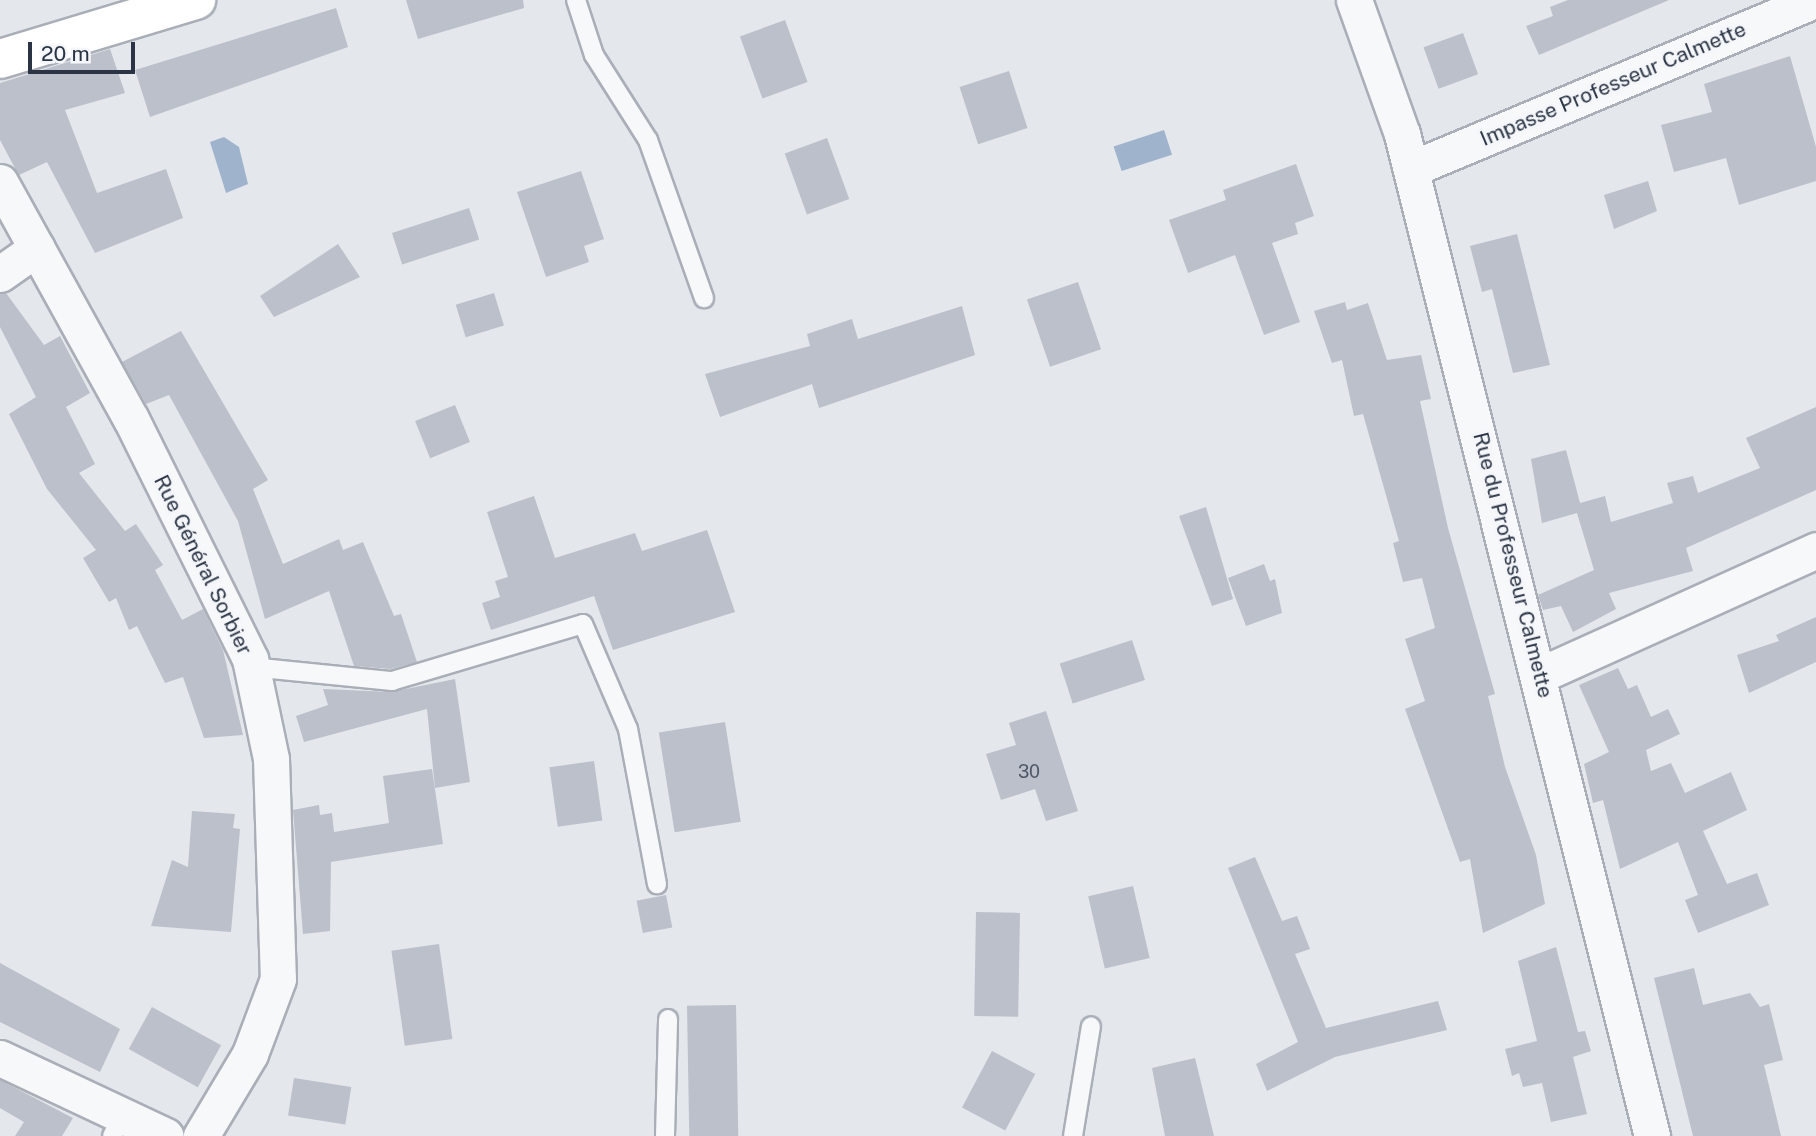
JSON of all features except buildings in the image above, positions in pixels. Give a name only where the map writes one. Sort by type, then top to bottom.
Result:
[{"type":"main road","points":[[0,59],[196,0]]},
{"type":"street","name":"Rue du Professeur Calmette","points":[[1354,0],[1411,169],[1542,674],[1652,1136]]},
{"type":"street","name":"Impasse Professeur Calmette","points":[[1411,169],[1815,0]]},
{"type":"street","name":"Rue Général Sorbier","points":[[0,182],[131,419],[251,667],[271,759],[278,979],[250,1054],[201,1136]]},
{"type":"street","points":[[0,274],[37,248]]},
{"type":"street","points":[[1542,674],[1816,550]]},
{"type":"street","points":[[0,1058],[117,1126],[166,1136]]},
{"type":"lane","points":[[576,0],[594,55],[648,140],[704,298]]},
{"type":"lane","points":[[251,667],[392,681],[583,624],[628,729],[657,884]]},
{"type":"lane","points":[[665,1136],[668,1019]]},
{"type":"lane","points":[[1073,1136],[1091,1026]]},
{"type":"water","points":[[1164,130],[1172,155],[1122,171],[1114,146]]},
{"type":"water","points":[[224,137],[239,147],[248,184],[226,193],[210,142]]}]
